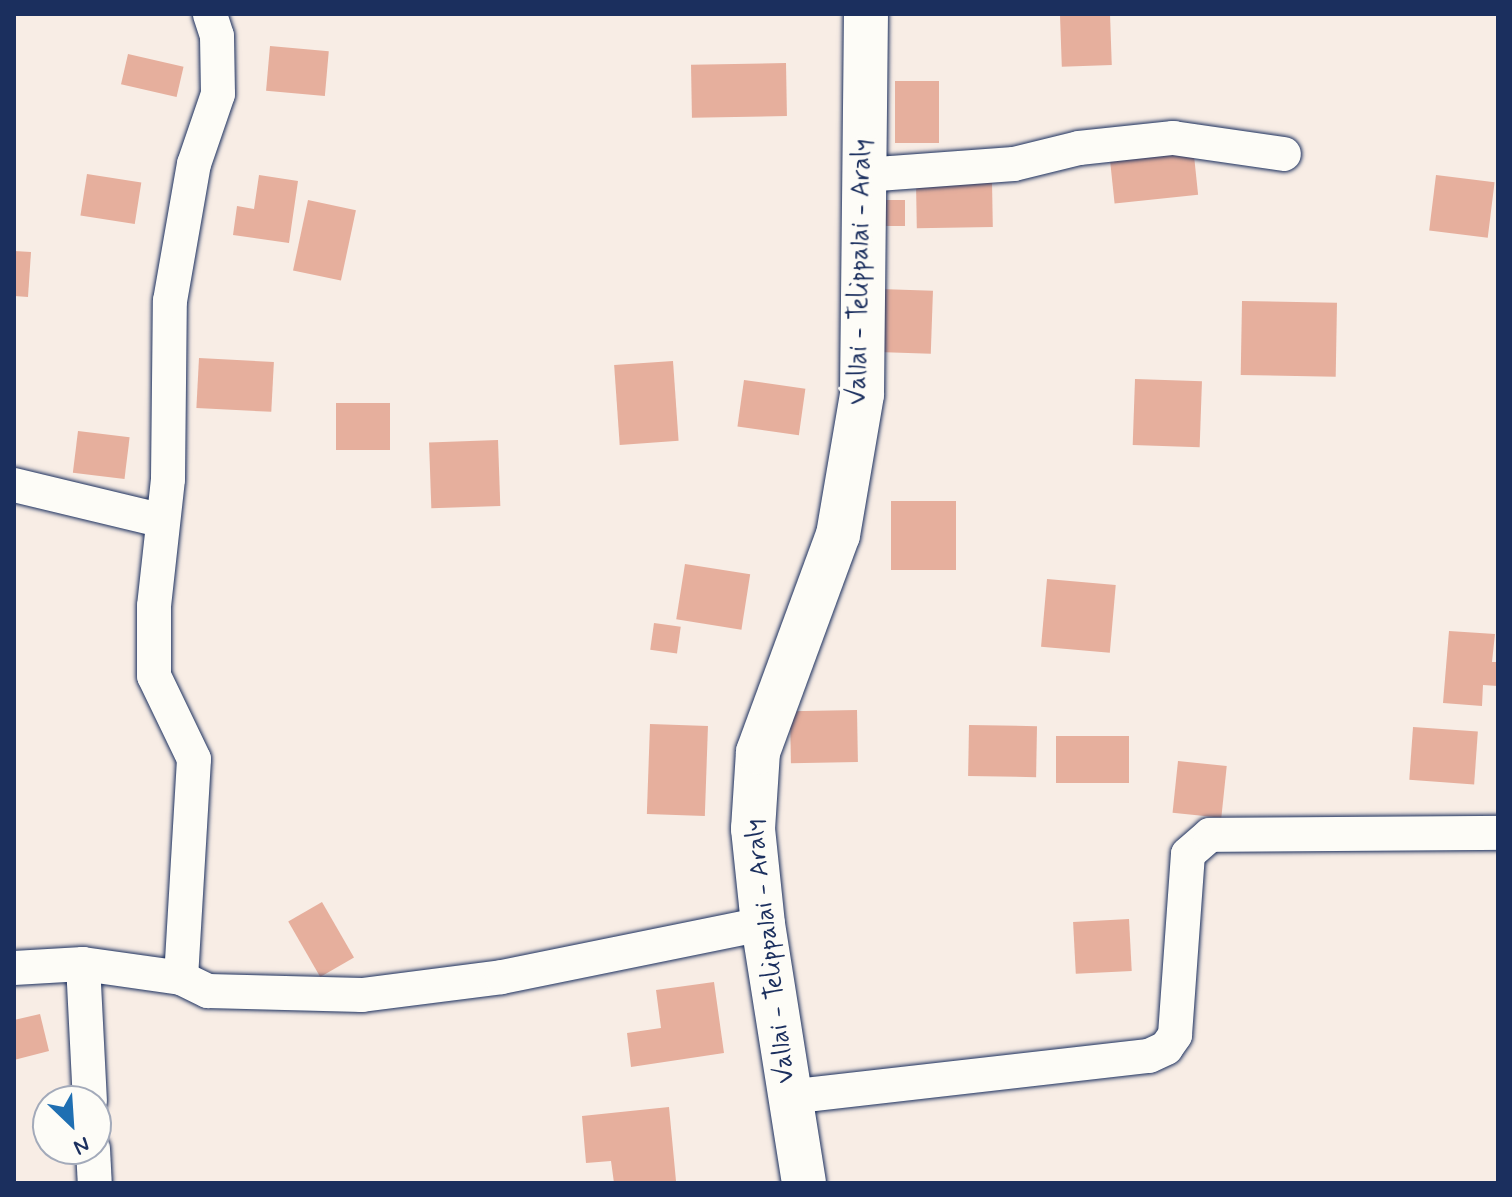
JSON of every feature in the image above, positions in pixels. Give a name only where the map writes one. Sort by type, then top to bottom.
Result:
[{"type":"main road","name":"Vallai - Telippalai - Araly","points":[[804,1183],[763,924],[753,829],[758,752],[838,535],[862,394],[866,14]]},
{"type":"street","points":[[181,978],[194,759],[154,676],[160,520],[172,390],[170,301],[194,164],[218,94],[217,36],[210,14]]},
{"type":"street","points":[[864,175],[1014,164],[1079,148],[1173,138],[1284,154]]},
{"type":"street","points":[[14,485],[160,520]]},
{"type":"street","points":[[788,1097],[1149,1056],[1166,1048],[1175,1035],[1188,854],[1210,835],[1498,833]]},
{"type":"street","points":[[14,968],[83,964],[181,978],[208,991],[362,995],[502,977],[763,924]]},
{"type":"street","points":[[83,964],[89,1085]]},
{"type":"building","points":[[1110,14],[1112,65],[1062,67],[1060,16]]},
{"type":"building","points":[[270,46],[329,51],[325,96],[266,91]]},
{"type":"building","points":[[128,54],[184,67],[177,97],[121,84]]},
{"type":"building","points":[[786,63],[787,116],[692,118],[691,65]]},
{"type":"building","points":[[895,81],[939,81],[939,143],[895,143]]},
{"type":"building","points":[[1193,146],[1198,195],[1115,204],[1109,155]]},
{"type":"building","points":[[87,174],[141,183],[135,224],[80,215]]},
{"type":"building","points":[[259,175],[298,181],[289,243],[233,235],[237,206],[254,209]]},
{"type":"building","points":[[1436,175],[1495,182],[1488,238],[1429,231]]},
{"type":"building","points":[[992,181],[993,227],[917,228],[916,182]]},
{"type":"building","points":[[308,200],[356,210],[341,281],[293,270]]},
{"type":"building","points":[[875,200],[905,200],[905,226],[875,226]]},
{"type":"building","points":[[14,251],[31,252],[28,297],[14,296]]},
{"type":"building","points":[[880,289],[933,291],[931,354],[878,352]]},
{"type":"building","points":[[1242,301],[1337,303],[1336,377],[1241,375]]},
{"type":"building","points":[[199,358],[274,362],[271,412],[196,408]]},
{"type":"building","points":[[673,361],[679,441],[620,445],[614,365]]},
{"type":"building","points":[[1135,379],[1202,381],[1200,447],[1133,445]]},
{"type":"building","points":[[744,380],[805,389],[799,435],[737,427]]},
{"type":"building","points":[[336,403],[390,403],[390,450],[336,450]]},
{"type":"building","points":[[78,431],[130,437],[124,479],[73,473]]},
{"type":"building","points":[[498,440],[500,506],[431,508],[429,442]]},
{"type":"building","points":[[891,501],[956,501],[956,570],[891,570]]},
{"type":"building","points":[[685,564],[750,574],[741,630],[676,619]]},
{"type":"building","points":[[1047,579],[1116,585],[1110,653],[1041,647]]},
{"type":"building","points":[[654,623],[681,627],[677,653],[650,650]]},
{"type":"building","points":[[1449,631],[1495,634],[1492,662],[1498,662],[1498,686],[1483,685],[1482,706],[1443,703]]},
{"type":"building","points":[[857,710],[858,762],[791,763],[790,711]]},
{"type":"building","points":[[650,724],[708,726],[705,816],[647,814]]},
{"type":"building","points":[[969,725],[1037,726],[1036,777],[968,776]]},
{"type":"building","points":[[1413,727],[1478,732],[1474,784],[1409,780]]},
{"type":"building","points":[[1056,736],[1129,736],[1129,783],[1056,783]]},
{"type":"building","points":[[1178,761],[1227,766],[1221,818],[1173,813]]},
{"type":"building","points":[[322,902],[354,957],[320,977],[288,921]]},
{"type":"building","points":[[1129,919],[1132,971],[1076,974],[1073,922]]},
{"type":"building","points":[[714,982],[724,1053],[631,1067],[627,1033],[661,1028],[656,990]]},
{"type":"building","points":[[40,1014],[49,1051],[14,1060],[14,1020]]},
{"type":"building","points":[[669,1107],[676,1181],[614,1183],[611,1161],[586,1163],[582,1116]]}]
